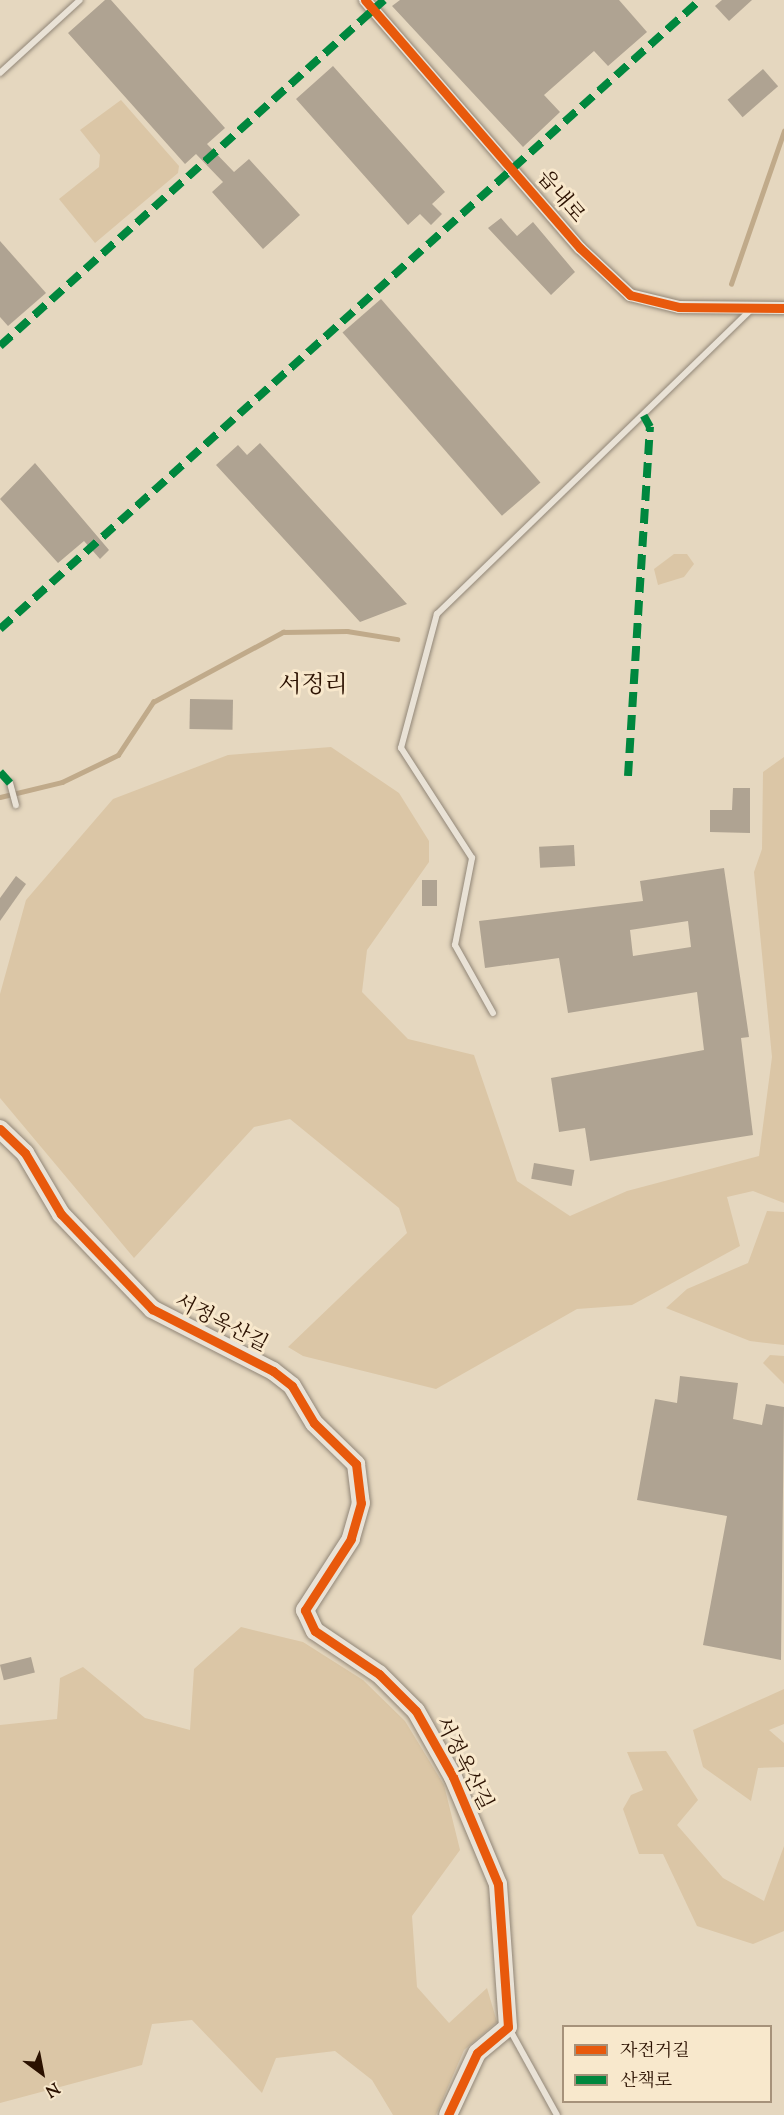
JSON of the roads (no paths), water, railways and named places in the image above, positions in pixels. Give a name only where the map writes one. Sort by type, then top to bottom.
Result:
[{"type":"street","name":"읍내로","points":[[365,0],[580,248],[630,295],[679,307],[784,309]]},
{"type":"street","name":"서정옥산길","points":[[0,1129],[25,1153],[61,1214],[152,1309],[273,1371],[292,1386],[314,1423],[356,1464],[361,1503],[351,1539],[305,1610],[315,1630],[379,1674],[416,1711],[453,1777],[498,1884],[508,2027]]},
{"type":"street","points":[[448,2115],[477,2053],[508,2027]]},
{"type":"lane","points":[[0,73],[80,0]]},
{"type":"lane","points":[[493,1013],[455,945],[472,858],[401,748],[437,614],[753,308]]},
{"type":"lane","points":[[10,783],[16,805]]},
{"type":"lane","points":[[508,2027],[557,2115]]},
{"type":"waterway","points":[[731,284],[784,131]]},
{"type":"waterway","points":[[0,797],[62,782],[118,755],[153,702],[283,632],[347,631],[397,639]]},
{"type":"district","name":"서정리","points":[[313,687]]}]
